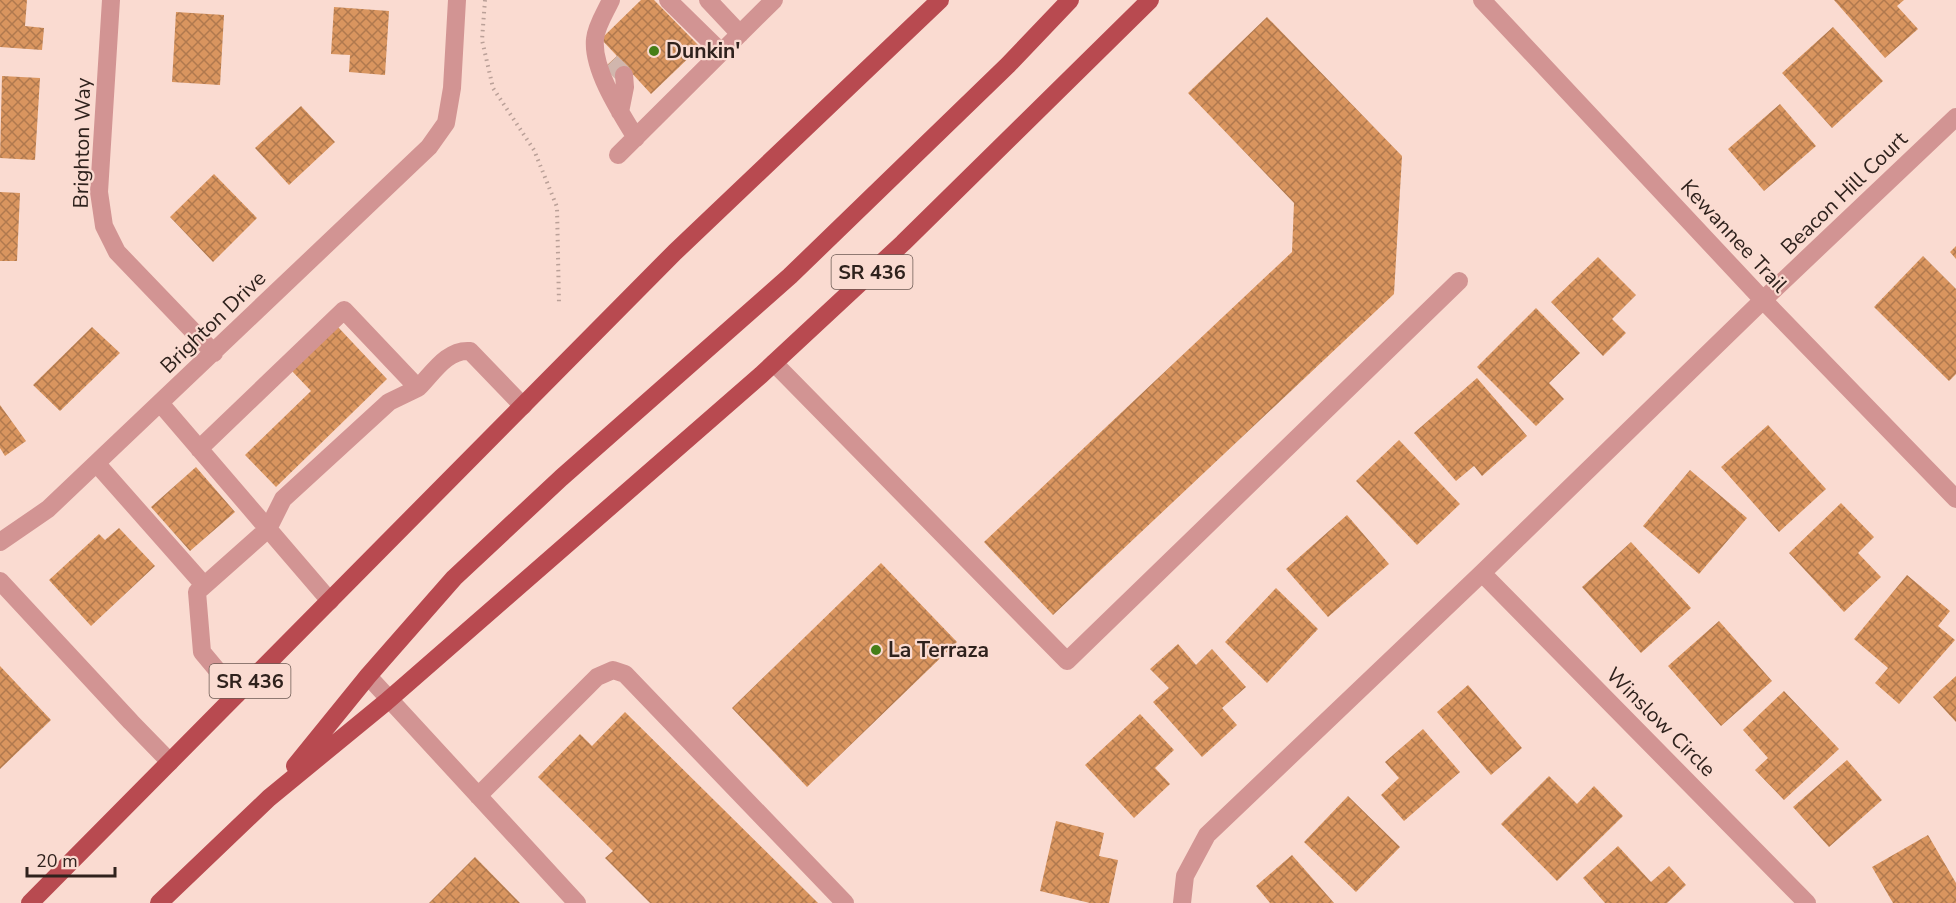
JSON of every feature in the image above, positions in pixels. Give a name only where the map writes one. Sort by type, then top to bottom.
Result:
[{"type":"main road","name":"SR 436","points":[[30,903],[675,252],[940,0]]},
{"type":"main road","points":[[269,798],[368,676],[454,578],[561,477],[790,276],[1008,65],[1070,0]]},
{"type":"main road","name":"SR 436","points":[[159,903],[269,798],[389,699],[774,363],[903,243],[1150,0]]},
{"type":"street","name":"Brighton Way","points":[[111,0],[99,192],[104,226],[117,252],[214,353]]},
{"type":"street","name":"Brighton Drive","points":[[0,542],[48,509],[429,147],[446,123],[452,88],[457,0]]},
{"type":"street","points":[[611,0],[595,36],[595,56],[615,104],[636,138]]},
{"type":"street","points":[[668,0],[721,52]]},
{"type":"street","points":[[708,0],[740,34]]},
{"type":"street","points":[[618,155],[774,0]]},
{"type":"street","name":"Kewannee Trail","points":[[1482,0],[1763,300],[1956,499]]},
{"type":"street","points":[[595,36],[611,62]]},
{"type":"street","points":[[620,112],[626,87],[624,75]]},
{"type":"street","name":"Beacon Hill Court","points":[[1763,300],[1956,117]]},
{"type":"street","points":[[774,363],[1066,661],[1459,281]]},
{"type":"street","points":[[1182,903],[1185,876],[1207,835],[1482,573],[1763,300]]},
{"type":"street","points":[[199,449],[344,310],[418,388]]},
{"type":"street","points":[[237,694],[202,652],[197,592],[268,529],[283,499],[388,402],[418,388],[451,354],[462,350],[470,351],[523,406]]},
{"type":"street","points":[[160,403],[330,601]]},
{"type":"street","points":[[96,464],[204,585]]},
{"type":"street","name":"Winslow Circle","points":[[1482,573],[1807,903]]},
{"type":"street","points":[[0,581],[170,762]]},
{"type":"street","points":[[478,796],[597,676],[613,670],[626,674],[845,903]]},
{"type":"street","points":[[368,676],[577,903]]},
{"type":"path","points":[[484,0],[482,40],[493,88],[534,150],[557,207],[560,304]]},
{"type":"building","points":[[0,0],[27,0],[25,26],[44,28],[42,50],[0,47]]},
{"type":"building","name":"Dunkin'","points":[[641,0],[654,0],[700,47],[651,94],[629,70],[618,81],[605,67],[617,56],[601,39]]},
{"type":"building","points":[[1834,0],[1904,0],[1897,6],[1918,29],[1885,58]]},
{"type":"building","points":[[334,7],[389,11],[385,75],[349,72],[350,55],[331,54]]},
{"type":"building","points":[[176,12],[224,15],[220,85],[172,82]]},
{"type":"building","points":[[1267,17],[1402,156],[1394,294],[1053,615],[984,542],[1292,252],[1294,203],[1188,93]]},
{"type":"building","points":[[1833,27],[1883,81],[1832,128],[1782,73]]},
{"type":"building","points":[[2,76],[40,78],[35,160],[0,158]]},
{"type":"building","points":[[1780,104],[1816,146],[1764,191],[1728,149]]},
{"type":"building","points":[[301,106],[335,142],[289,185],[255,148]]},
{"type":"building","points":[[214,174],[257,218],[213,262],[170,217]]},
{"type":"building","points":[[0,192],[20,193],[17,261],[0,261]]},
{"type":"building","points":[[1956,246],[1956,259],[1950,252]]},
{"type":"building","points":[[1923,256],[1956,289],[1956,374],[1949,381],[1874,307]]},
{"type":"building","points":[[1598,257],[1636,295],[1612,319],[1626,333],[1603,356],[1551,302]]},
{"type":"building","points":[[1536,308],[1580,353],[1549,383],[1564,399],[1536,426],[1477,367]]},
{"type":"building","points":[[337,326],[387,379],[276,487],[245,455],[311,391],[291,370]]},
{"type":"building","points":[[92,327],[120,353],[60,411],[33,385]]},
{"type":"building","points":[[1477,378],[1527,436],[1482,476],[1474,466],[1456,481],[1414,433]]},
{"type":"building","points":[[0,405],[26,441],[5,456],[0,448]]},
{"type":"building","points":[[1768,425],[1826,489],[1779,532],[1721,467]]},
{"type":"building","points":[[1399,440],[1460,504],[1417,545],[1356,481]]},
{"type":"building","points":[[196,467],[235,512],[190,551],[151,507]]},
{"type":"building","points":[[1690,470],[1747,518],[1699,574],[1643,526]]},
{"type":"building","points":[[1841,503],[1874,537],[1858,553],[1881,577],[1844,612],[1789,553]]},
{"type":"building","points":[[1347,515],[1389,564],[1328,617],[1286,569]]},
{"type":"building","points":[[119,528],[155,566],[91,626],[49,580],[99,534],[105,540]]},
{"type":"building","points":[[1631,542],[1691,608],[1641,653],[1582,587]]},
{"type":"building","points":[[881,563],[957,642],[807,787],[732,708]]},
{"type":"building","points":[[1907,575],[1950,611],[1938,626],[1955,640],[1899,704],[1875,683],[1888,668],[1854,639]]},
{"type":"building","points":[[1276,588],[1318,629],[1267,683],[1225,642]]},
{"type":"building","points":[[1719,621],[1772,681],[1721,726],[1668,666]]},
{"type":"building","points":[[1178,644],[1196,665],[1212,649],[1246,687],[1222,708],[1237,725],[1202,757],[1153,702],[1169,688],[1150,669]]},
{"type":"building","points":[[0,666],[51,720],[0,769]]},
{"type":"building","points":[[1956,676],[1956,722],[1933,697]]},
{"type":"building","points":[[1468,685],[1522,748],[1491,775],[1437,712]]},
{"type":"building","points":[[1784,691],[1839,749],[1784,800],[1755,770],[1768,758],[1743,730]]},
{"type":"building","points":[[625,712],[818,903],[650,903],[605,858],[613,851],[538,777],[580,734],[592,746]]},
{"type":"building","points":[[1140,714],[1174,750],[1155,768],[1170,784],[1134,818],[1085,765]]},
{"type":"building","points":[[1423,729],[1460,772],[1404,821],[1381,795],[1399,778],[1385,762]]},
{"type":"building","points":[[1847,760],[1882,800],[1829,847],[1793,807]]},
{"type":"building","points":[[1549,776],[1577,804],[1594,786],[1623,816],[1557,881],[1501,824]]},
{"type":"building","points":[[1348,796],[1400,847],[1356,892],[1304,842]]},
{"type":"building","points":[[1056,821],[1104,833],[1099,856],[1118,860],[1109,903],[1090,903],[1040,891]]},
{"type":"building","points":[[1928,835],[1956,883],[1956,903],[1893,903],[1872,867]]},
{"type":"building","points":[[1618,846],[1651,882],[1669,866],[1686,885],[1667,903],[1605,903],[1583,878]]},
{"type":"building","points":[[1292,855],[1334,903],[1270,903],[1256,886]]},
{"type":"building","points":[[475,857],[520,903],[429,903]]},
{"type":"tunnel","points":[[611,62],[624,75]]},
{"type":"place","name":"Dunkin'","points":[[654,51]]},
{"type":"place","name":"La Terraza","points":[[876,650]]}]
